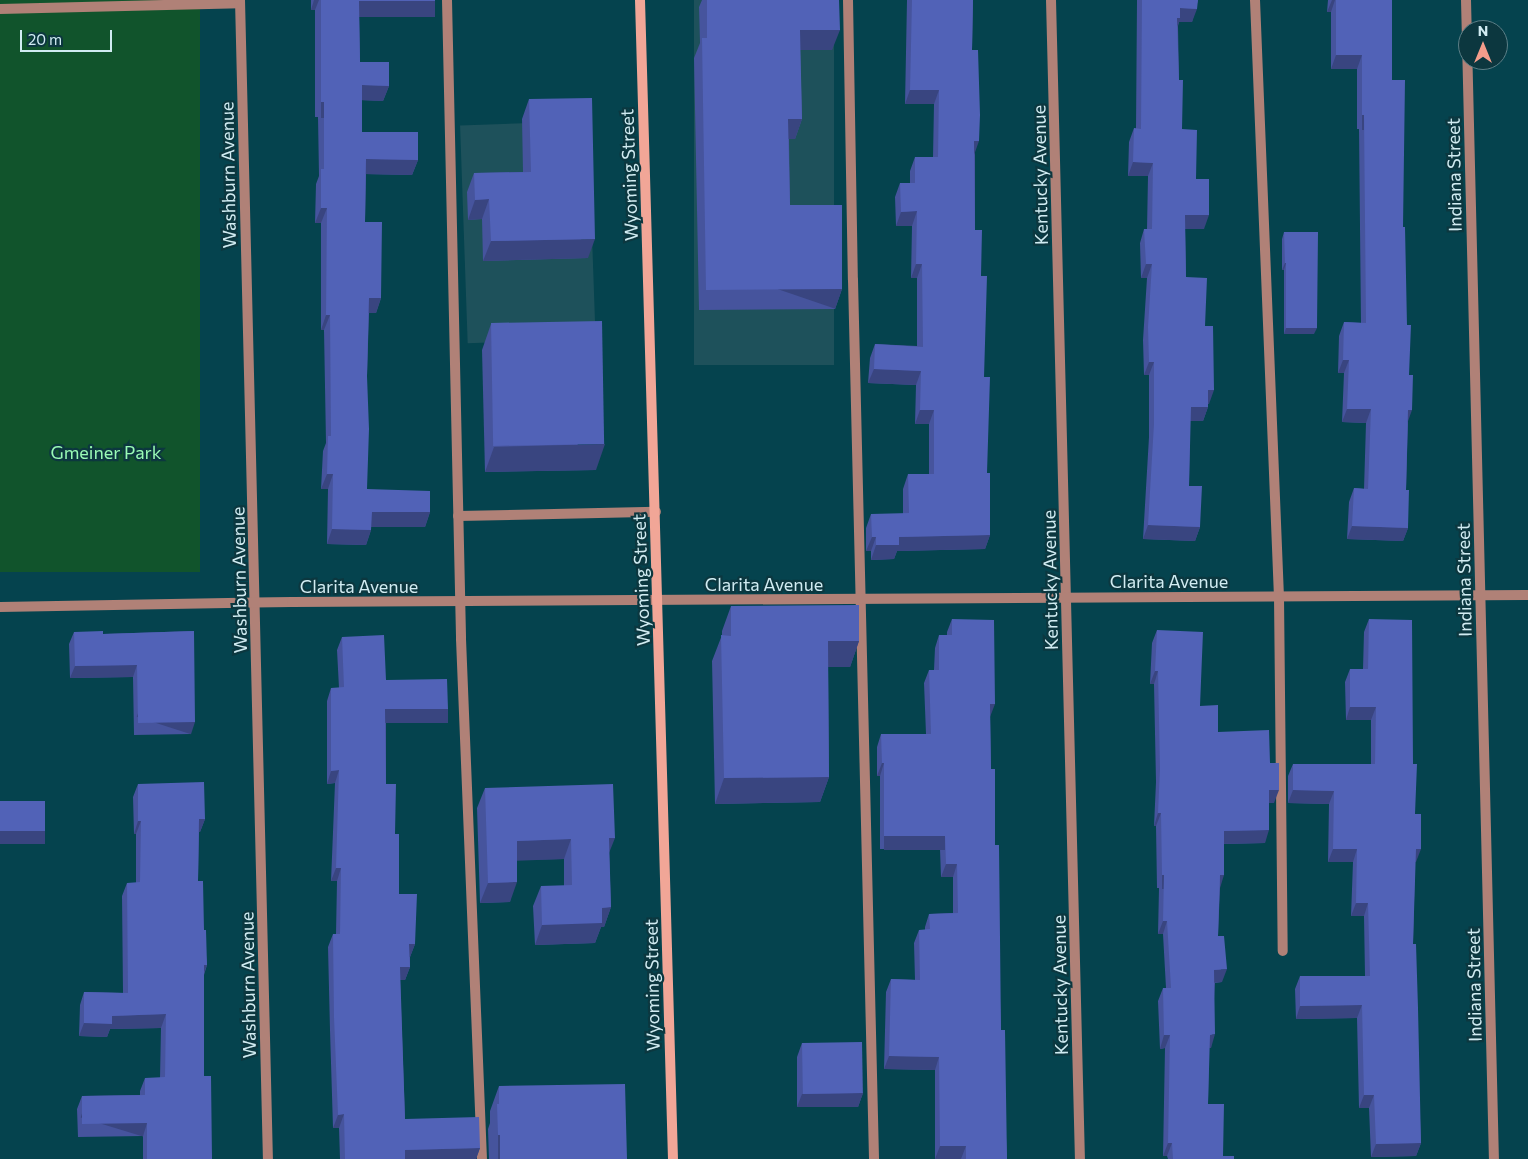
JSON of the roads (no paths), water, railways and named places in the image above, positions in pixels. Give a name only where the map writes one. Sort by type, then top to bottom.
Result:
[{"type":"street","points":[[446,0],[460,601],[482,1159]]},
{"type":"street","name":"Wyoming Street","points":[[640,0],[673,1159]]},
{"type":"street","points":[[848,0],[874,1159]]},
{"type":"street","name":"Kentucky Avenue","points":[[1051,0],[1080,1159]]},
{"type":"street","points":[[1255,0],[1280,597],[1283,950]]},
{"type":"street","name":"Indiana Street","points":[[1466,0],[1494,1159]]},
{"type":"street","points":[[0,8],[240,1]]},
{"type":"street","name":"Washburn Avenue","points":[[240,1],[268,1159]]},
{"type":"street","points":[[458,516],[656,512]]},
{"type":"street","name":"Clarita Avenue","points":[[0,607],[460,601],[1528,595]]},
{"type":"park label","name":"Gmeiner Park","points":[[106,452]]}]
